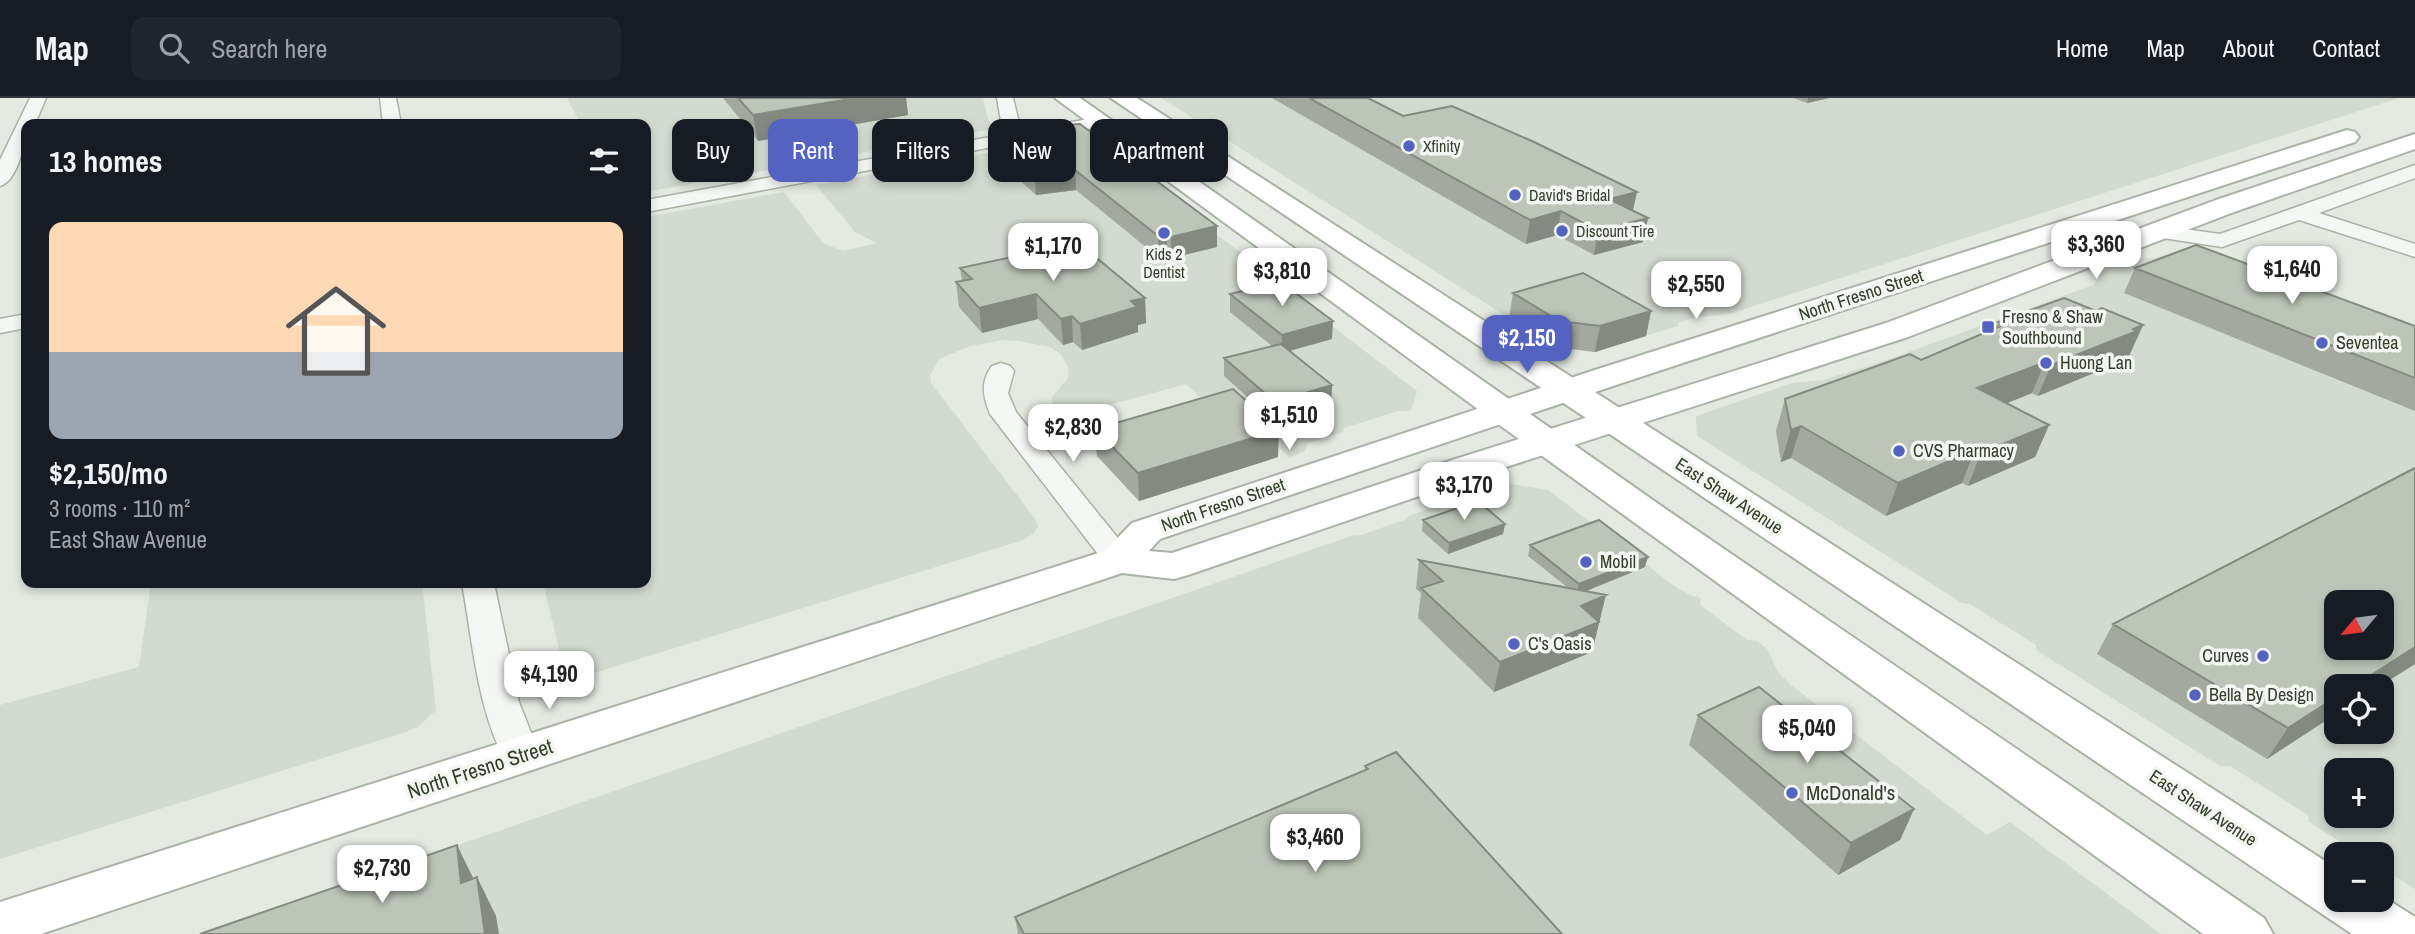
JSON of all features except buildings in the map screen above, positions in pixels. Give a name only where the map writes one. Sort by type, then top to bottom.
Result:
[{"type":"main road","points":[[1066,98],[1132,124],[1183,158],[1252,183]]},
{"type":"main road","name":"East Shaw Avenue","points":[[1122,98],[1153,119]]},
{"type":"main road","points":[[1097,110],[1153,119]]},
{"type":"main road","points":[[1097,110],[1502,412],[2029,785],[2245,934]]},
{"type":"main road","name":"North Fresno Street","points":[[1119,560],[1146,531],[2370,129]]},
{"type":"main road","name":"North Fresno Street","points":[[0,925],[1119,560],[1174,566],[1459,470],[1876,337],[2156,231],[2415,141]]},
{"type":"main road","name":"East Shaw Avenue","points":[[1228,167],[2324,887]]},
{"type":"main road","points":[[2039,276],[2028,264],[2034,258],[2094,235],[2092,220]]},
{"type":"main road","points":[[2362,912],[2396,934]]},
{"type":"street","points":[[28,119],[38,98]]},
{"type":"street","points":[[388,98],[391,119]]},
{"type":"street","points":[[1005,98],[1010,119]]},
{"type":"street","points":[[1072,119],[1097,110]]},
{"type":"street","points":[[0,180],[21,135]]},
{"type":"street","points":[[651,205],[988,143]]},
{"type":"street","points":[[2156,231],[2222,241],[2415,171]]},
{"type":"street","points":[[2299,213],[2415,251]]},
{"type":"street","points":[[0,326],[21,322]]},
{"type":"street","points":[[1001,371],[995,393],[1003,414],[1119,560]]},
{"type":"street","points":[[479,588],[502,702],[522,756]]},
{"type":"shaded area","points":[[567,98],[983,98],[988,130],[974,133],[974,119],[872,119],[872,151],[858,154],[858,119],[768,119],[768,170],[754,172],[754,119],[672,119],[672,182],[701,182],[651,191],[651,119],[578,119]]},
{"type":"shaded area","points":[[1161,98],[2399,98],[1729,314],[1693,318],[1678,323],[1678,326],[1641,337],[1555,347],[1228,140],[1228,119],[1194,119]]},
{"type":"shaded area","points":[[1076,136],[1085,138],[1090,142],[1090,182],[1145,182],[1329,318],[1332,326],[1417,391],[1411,411],[1398,411],[1344,428],[1343,432],[1308,443],[1304,452],[1289,457],[1223,397],[1205,402],[1186,384],[1054,420],[1052,397],[1068,378],[1069,370],[1061,354],[1050,347],[1019,341],[1003,340],[970,346],[939,359],[930,375],[931,383],[1036,520],[1038,526],[1034,533],[1023,540],[597,672],[586,675],[568,671],[563,665],[544,588],[651,588],[651,216],[784,192],[823,243],[843,251],[877,243],[855,232],[816,185],[858,182],[858,177],[872,175],[872,182],[974,182],[974,155],[988,153],[988,182],[1076,182]]},
{"type":"shaded area","points":[[2186,248],[2415,333],[2415,889],[2394,876],[2394,842],[2341,842],[2309,822],[2308,815],[2230,766],[2220,766],[2036,650],[2036,645],[1970,604],[1962,603],[1697,436],[1696,416],[1792,383],[1823,380],[1881,362],[2093,285],[2096,282],[2093,273],[2133,259],[2155,258]]},
{"type":"shaded area","points":[[1511,484],[1548,490],[1677,588],[1697,596],[1701,599],[1700,605],[1747,640],[1757,641],[1767,649],[1778,672],[1791,685],[1987,835],[2010,822],[2161,934],[201,934],[1354,535],[1358,536],[1407,519],[1408,516]]},
{"type":"shaded area","points":[[150,588],[423,588],[436,710],[418,727],[406,732],[0,859],[0,705],[139,667]]},
{"type":"place","name":"Xfinity","points":[[1409,146]]},
{"type":"place","name":"David's Bridal","points":[[1515,195]]},
{"type":"place","name":"Discount Tire","points":[[1562,231]]},
{"type":"place","name":"Kids 2 Dentist","points":[[1164,233]]},
{"type":"place","name":"Fresno & Shaw Southbound","points":[[1988,327]]},
{"type":"place","name":"Seventea","points":[[2322,343]]},
{"type":"place","name":"Huong Lan","points":[[2046,363]]},
{"type":"place","name":"CVS Pharmacy","points":[[1899,451]]},
{"type":"place","name":"Mobil","points":[[1586,562]]},
{"type":"place","name":"C's Oasis","points":[[1514,644]]},
{"type":"place","name":"Curves","points":[[2263,656]]},
{"type":"place","name":"Bella By Design","points":[[2195,695]]},
{"type":"place","name":"McDonald's","points":[[1792,793]]}]
